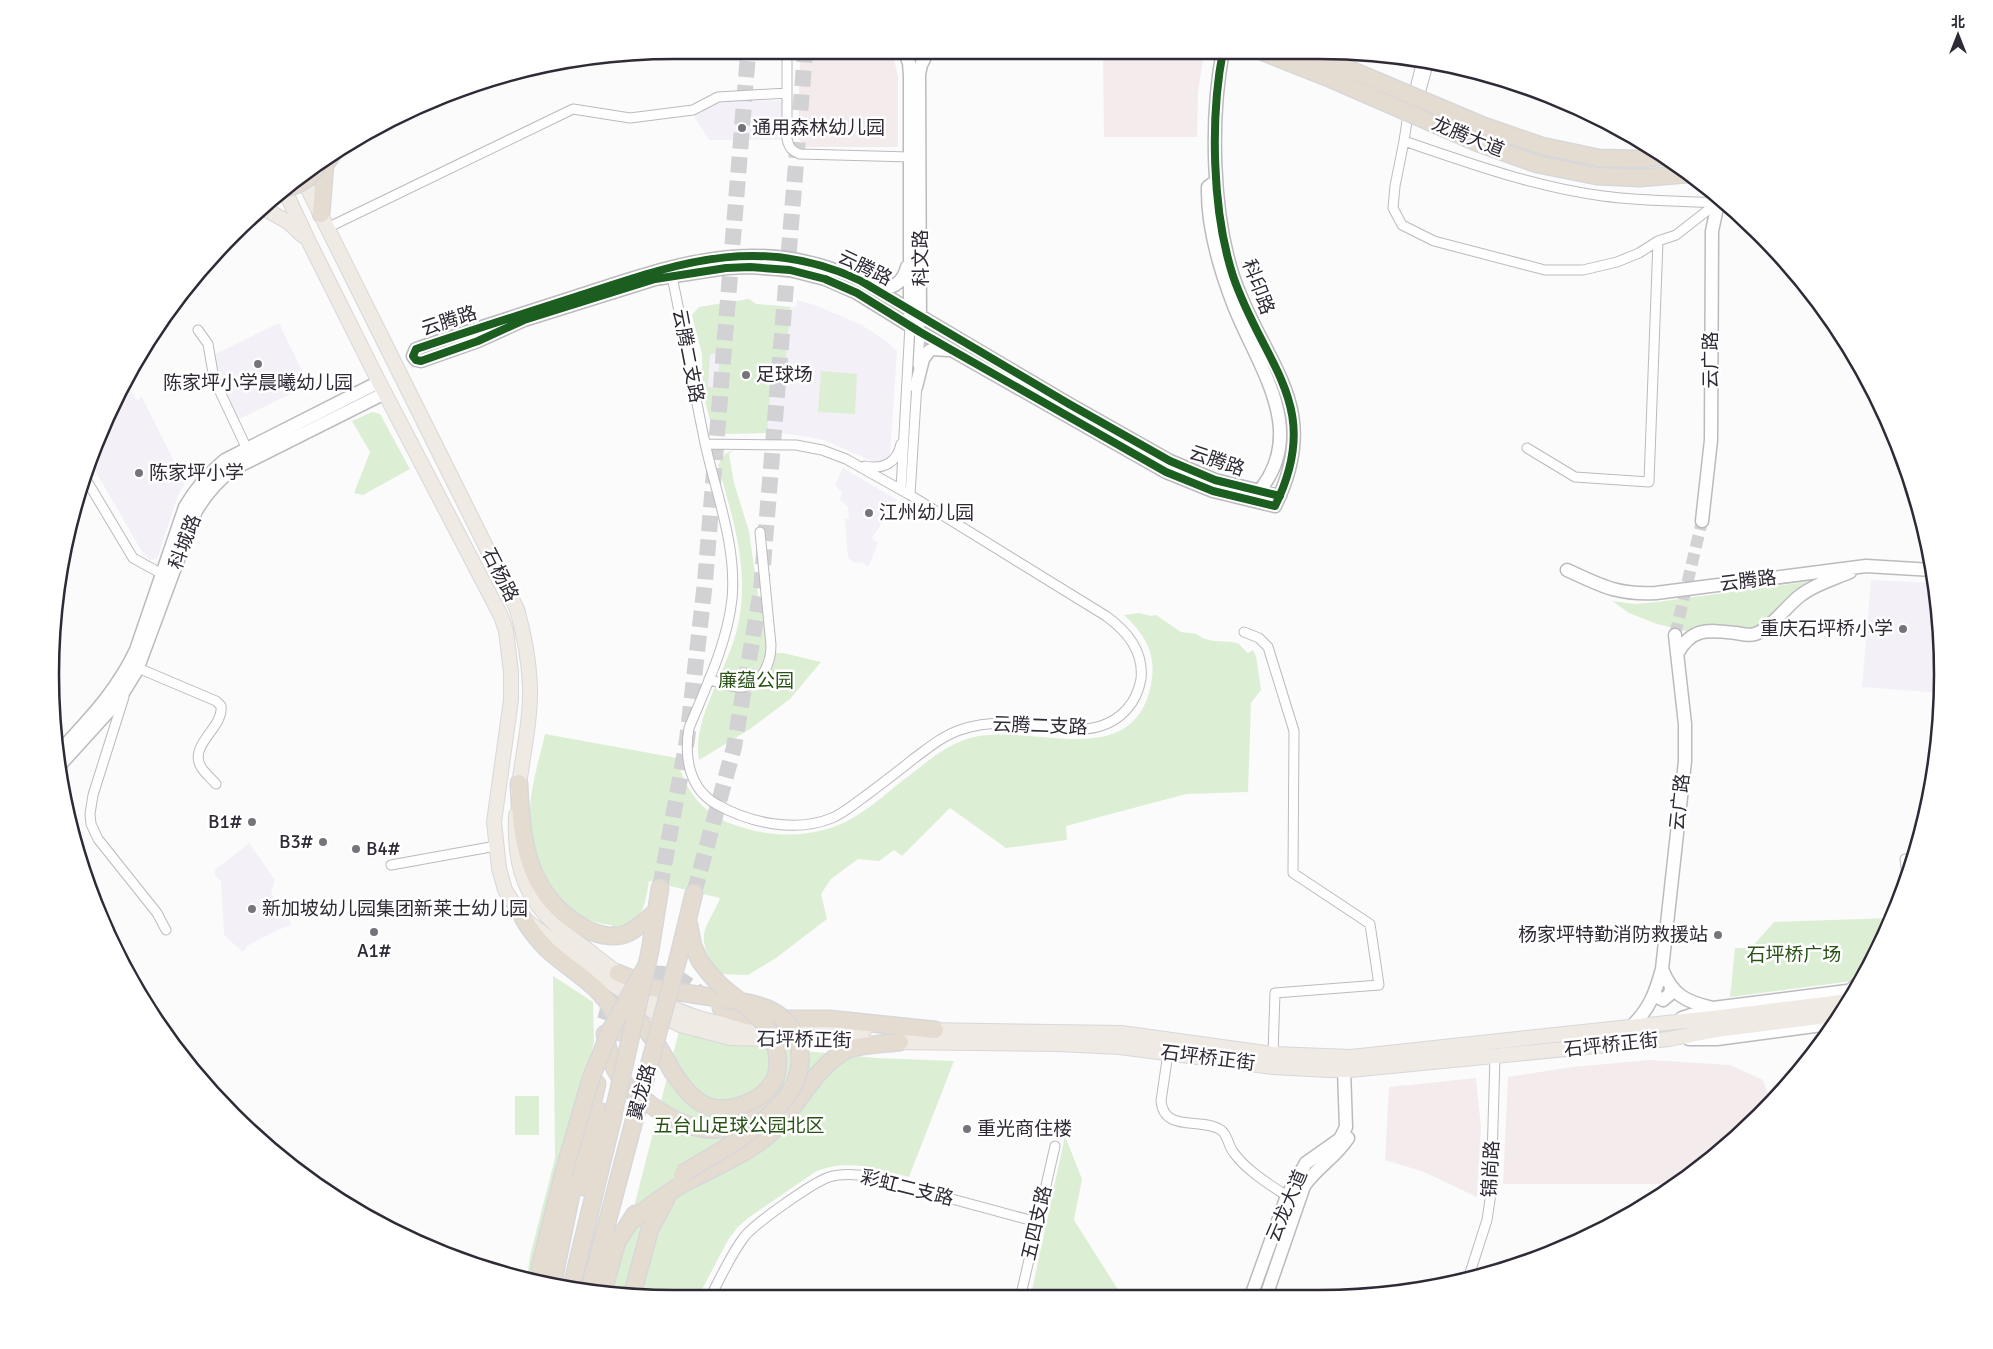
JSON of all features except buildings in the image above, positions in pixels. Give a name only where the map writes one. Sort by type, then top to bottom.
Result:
[{"type":"highway","name":"龙腾大道","points":[[1289,59],[1334,72],[1542,146],[1600,158],[1652,158]]},
{"type":"highway","name":"龙腾大道","points":[[1313,59],[1334,72],[1478,143],[1538,164],[1597,176],[1640,178],[1678,175]]},
{"type":"highway","points":[[324,168],[322,185],[324,221]]},
{"type":"highway","points":[[519,783],[522,830],[529,861],[544,894],[565,916],[596,934],[612,936],[628,933],[656,912]]},
{"type":"highway","name":"翼龙路","points":[[573,1281],[608,1113],[649,957],[660,888]]},
{"type":"highway","name":"翼龙路","points":[[592,1285],[694,893]]},
{"type":"highway","points":[[523,918],[533,934],[548,950],[587,974],[639,1020],[658,1045],[672,1071],[686,1091],[698,1101],[710,1107],[725,1109],[741,1106],[754,1100],[775,1079]]},
{"type":"highway","points":[[610,1027],[609,1055],[618,1075],[635,1094],[667,1117],[698,1129],[714,1130],[732,1127],[744,1121],[765,1102],[775,1079],[776,1045],[753,1011],[719,984],[700,960],[693,946],[688,919]]},
{"type":"highway","points":[[540,1275],[540,1267],[563,1175],[594,1070],[611,1029],[649,957]]},
{"type":"highway","points":[[618,973],[653,988],[723,1004],[746,1016],[830,1020],[935,1030]]},
{"type":"highway","points":[[554,1278],[574,1180],[614,1014],[587,974]]},
{"type":"highway","points":[[634,1289],[650,1229],[662,1203],[681,1182],[746,1134],[778,1107],[788,1094],[800,1070],[802,1056],[799,1046],[789,1025],[781,1016],[768,1008],[753,1003],[723,1004]]},
{"type":"highway","points":[[561,1279],[608,1113],[617,1056],[610,1027]]},
{"type":"highway","points":[[604,1286],[617,1242],[629,1223],[652,1196],[749,1150],[764,1140],[798,1102],[828,1063],[849,1049],[900,1042]]},
{"type":"main road","name":"石杨路","points":[[305,182],[517,609],[526,646],[530,685],[528,724],[519,783],[515,830],[519,863],[525,883],[544,914],[618,973]]},
{"type":"main road","name":"石杨路","points":[[288,196],[308,240],[382,388],[494,599],[506,631],[511,672],[511,700],[494,822],[496,846],[505,890],[523,918]]},
{"type":"main road","points":[[269,212],[288,222],[308,240]]},
{"type":"main road","name":"石坪桥正街","points":[[618,973],[660,1001],[685,1014],[753,1028],[1122,1033],[1273,1054],[1351,1057],[1667,1022],[1832,1014]]},
{"type":"main road","name":"石坪桥正街","points":[[587,974],[680,1025],[704,1033],[730,1038],[754,1040],[1069,1044],[1120,1047],[1273,1067],[1347,1070],[1669,1039],[1714,1019],[1844,995]]},
{"type":"street","points":[[787,59],[787,139],[789,147],[793,151],[800,154],[910,156]]},
{"type":"street","name":"科文路","points":[[906,59],[910,75],[910,257],[915,313]]},
{"type":"street","name":"科文路","points":[[910,495],[916,387],[915,313],[920,74],[924,59]]},
{"type":"street","name":"科印路","points":[[1221,59],[1219,71],[1216,132],[1217,192],[1222,229],[1233,275],[1244,303],[1284,386],[1293,415],[1294,447],[1292,460],[1277,501]]},
{"type":"street","points":[[1420,68],[1406,121],[1393,208],[1402,226],[1434,241],[1545,270],[1582,270],[1617,262],[1639,253],[1658,241],[1676,235],[1714,204]]},
{"type":"street","points":[[1404,141],[1412,122],[1427,69]]},
{"type":"street","points":[[324,221],[573,109],[630,118],[693,110],[718,97],[787,93]]},
{"type":"street","points":[[1404,141],[1518,178],[1561,189],[1603,196],[1710,201]]},
{"type":"street","name":"科印路","points":[[1217,192],[1212,184],[1208,187],[1213,231],[1224,279],[1234,307],[1273,391],[1279,420],[1277,458],[1273,471],[1254,496]]},
{"type":"street","name":"云广路","points":[[1702,521],[1711,440],[1712,230],[1717,206]]},
{"type":"street","points":[[1527,448],[1575,477],[1649,482],[1658,241]]},
{"type":"street","name":"云腾路","points":[[1254,496],[1170,461],[861,281],[812,262],[773,256],[722,257],[671,272],[416,349],[413,356],[416,360],[421,361],[478,341],[524,320],[671,272],[750,267],[808,273],[849,289],[1166,472],[1213,491],[1277,501]]},
{"type":"street","points":[[861,281],[877,287],[894,286],[903,278],[910,257]]},
{"type":"street","name":"云腾二支路","points":[[671,272],[705,444],[729,541],[733,571],[732,599],[727,626],[686,744],[688,764],[694,782],[708,799],[733,814],[777,825],[800,825],[834,818],[938,741],[958,731],[981,724],[1004,723],[1069,730],[1091,729],[1110,722],[1125,711],[1136,696],[1140,686],[1141,667],[1135,646],[1124,630],[1106,616],[901,489],[857,464],[828,452],[796,445],[705,444]]},
{"type":"street","name":"科文路","points":[[901,489],[915,328]]},
{"type":"street","points":[[198,330],[208,344],[214,379],[246,449]]},
{"type":"street","points":[[916,387],[923,359],[929,351],[942,348],[957,353]]},
{"type":"street","name":"科城路","points":[[63,747],[100,707],[124,674],[136,650],[185,507],[194,491],[208,475],[225,460],[246,449],[382,388]]},
{"type":"street","name":"科城路","points":[[65,760],[106,715],[127,687],[138,668],[196,512],[205,495],[218,480],[233,469],[382,388]]},
{"type":"street","points":[[857,464],[873,468],[893,462],[900,450],[906,427]]},
{"type":"street","points":[[89,484],[128,551],[138,562],[162,574]]},
{"type":"street","points":[[709,679],[736,687],[750,685],[761,675],[770,660],[771,645],[760,532]]},
{"type":"street","name":"云腾路","points":[[1567,570],[1611,590],[1635,594],[1866,566],[1925,570]]},
{"type":"street","points":[[1677,654],[1684,642],[1692,635],[1704,631],[1755,634],[1801,594],[1820,584],[1866,566]]},
{"type":"street","points":[[1244,632],[1259,638],[1268,648],[1294,731],[1293,873],[1370,924],[1379,985],[1275,992],[1273,1054]]},
{"type":"street","name":"云广路","points":[[1631,1027],[1642,1016],[1654,995],[1662,969],[1684,761],[1685,724],[1675,635]]},
{"type":"street","points":[[138,668],[216,701],[221,706],[220,715],[201,747],[198,756],[200,766],[216,784]]},
{"type":"street","points":[[127,687],[93,795],[90,814],[98,839],[157,912],[166,930]]},
{"type":"street","points":[[391,865],[496,846]]},
{"type":"street","points":[[1662,969],[1671,988],[1697,1004],[1714,1019]]},
{"type":"street","points":[[1654,995],[1663,1000],[1670,994],[1671,988]]},
{"type":"street","points":[[1669,1039],[1717,1039],[1825,1025]]},
{"type":"street","points":[[1168,1053],[1161,1101],[1162,1109],[1166,1116],[1172,1120],[1211,1126],[1223,1131],[1236,1156],[1268,1184],[1288,1196]]},
{"type":"street","name":"锦尚路","points":[[1470,1271],[1487,1220],[1491,1194],[1495,1056]]},
{"type":"street","name":"云龙大道","points":[[1253,1290],[1288,1196],[1306,1162],[1340,1139],[1346,1128],[1347,1070]]},
{"type":"street","name":"云龙大道","points":[[1268,1290],[1304,1186],[1311,1176],[1338,1152],[1349,1135],[1347,1070]]},
{"type":"street","name":"五四支路","points":[[1022,1290],[1055,1146]]},
{"type":"street","name":"彩虹二支路","points":[[714,1290],[737,1248],[757,1224],[816,1184],[828,1178],[841,1175],[867,1176],[1037,1222]]},
{"type":"shaded area","points":[[800,59],[894,59],[898,77],[898,147],[805,147],[798,138]]},
{"type":"shaded area","points":[[1103,59],[1203,59],[1198,92],[1197,137],[1104,137]]},
{"type":"shaded area","name":"通用森林幼儿园","points":[[782,100],[782,140],[709,140],[694,116],[720,101]]},
{"type":"shaded area","points":[[749,299],[756,304],[796,307],[797,300],[815,305],[862,325],[897,351],[890,456],[876,463],[826,441],[809,437],[779,433],[720,434],[712,429],[703,392],[702,354],[692,315],[699,307]]},
{"type":"shaded area","name":"陈家坪小学晨曦幼儿园","points":[[279,323],[309,385],[237,420],[219,379],[215,354]]},
{"type":"shaded area","name":"陈家坪小学","points":[[129,388],[137,400],[142,397],[185,483],[178,495],[157,559],[150,560],[141,550],[94,469]]},
{"type":"shaded area","name":"江州幼儿园","points":[[843,468],[897,500],[872,538],[878,543],[868,567],[863,562],[855,563],[848,558],[845,519],[849,518],[848,507],[840,500],[842,492],[835,485]]},
{"type":"shaded area","name":"重庆石坪桥小学","points":[[1871,580],[1927,583],[1933,634],[1934,692],[1862,687]]},
{"type":"shaded area","name":"新加坡幼儿园集团新莱士幼儿园","points":[[249,843],[275,880],[271,893],[292,925],[277,930],[247,946],[243,952],[224,935],[221,881],[215,876],[215,870]]},
{"type":"shaded area","points":[[1650,1060],[1730,1065],[1763,1080],[1768,1094],[1724,1137],[1664,1184],[1503,1184],[1508,1077],[1572,1067]]},
{"type":"shaded area","points":[[1476,1078],[1481,1127],[1477,1197],[1424,1172],[1385,1160],[1389,1087]]},
{"type":"green space","points":[[749,299],[756,304],[790,307],[786,360],[773,360],[767,433],[720,434],[712,429],[703,392],[702,354],[692,315],[699,307]],"holes":[[[710,354],[720,354],[717,388],[708,387]]]},
{"type":"green space","points":[[821,371],[857,374],[855,414],[818,412]]},
{"type":"green space","points":[[372,412],[380,414],[410,469],[363,495],[354,493],[370,452],[352,421]]},
{"type":"green space","name":"廉蕴公园","points":[[733,450],[729,454],[734,483],[749,531],[760,609],[772,609],[775,653],[783,653],[821,662],[790,699],[750,729],[699,760],[700,729],[732,644],[741,608],[742,587],[738,546],[718,465],[725,454]]},
{"type":"green space","points":[[1820,580],[1754,629],[1690,632],[1657,624],[1629,613],[1612,601],[1635,604],[1657,602]]},
{"type":"green space","points":[[1139,613],[1151,616],[1156,615],[1181,632],[1197,634],[1202,638],[1214,641],[1239,644],[1248,653],[1253,650],[1256,656],[1261,690],[1251,703],[1248,792],[1186,794],[1066,826],[1067,840],[1006,848],[950,808],[902,856],[894,850],[879,861],[858,859],[831,879],[821,894],[827,919],[776,958],[748,975],[720,974],[706,950],[705,930],[720,898],[649,881],[640,913],[631,922],[613,930],[612,925],[594,921],[578,913],[564,902],[552,887],[543,871],[532,835],[530,807],[545,734],[677,758],[684,780],[690,790],[703,806],[721,819],[747,829],[763,832],[779,834],[811,833],[842,824],[856,816],[937,754],[967,739],[991,735],[1018,735],[1074,739],[1100,737],[1122,729],[1140,713],[1151,685],[1152,664],[1148,646],[1138,630],[1124,615]]},
{"type":"green space","name":"石坪桥广场","points":[[1883,918],[1871,947],[1853,981],[1730,997],[1735,948],[1751,948],[1774,922]]},
{"type":"green space","points":[[553,976],[593,1002],[594,1042],[533,1273],[528,1272],[530,1256],[555,1158]]},
{"type":"green space","name":"五台山足球公园北区","points":[[679,1031],[735,1044],[876,1058],[954,1061],[909,1177],[874,1168],[850,1165],[827,1168],[815,1172],[748,1218],[737,1228],[728,1240],[702,1290],[614,1287]]},
{"type":"green space","points":[[515,1096],[539,1096],[539,1135],[515,1135]]},
{"type":"green space","points":[[1065,1136],[1082,1179],[1074,1220],[1118,1290],[1032,1290]]},
{"type":"tunnel","points":[[660,888],[687,740],[705,582],[748,59]]},
{"type":"tunnel","points":[[694,893],[734,747],[761,590],[805,59]]},
{"type":"tunnel","points":[[1675,635],[1702,521]]},
{"type":"tunnel","points":[[605,1020],[610,1001],[615,992],[622,984],[640,975],[669,975],[679,979],[705,997]]},
{"type":"cycle path","points":[[1222,59],[1216,105],[1215,164],[1217,194],[1226,250],[1233,276],[1245,307],[1273,361],[1292,412],[1294,440],[1289,471],[1279,496]]},
{"type":"cycle path","points":[[752,256],[787,258],[824,266],[861,281],[1069,404],[1170,461],[1215,480],[1279,496],[1275,506],[1213,491],[1166,472],[920,332],[857,293],[825,279],[790,270],[750,267],[726,268],[655,279],[524,320],[478,341],[421,361],[416,360],[413,356],[416,349],[648,274],[718,258],[752,256]]},
{"type":"place","name":"通用森林幼儿园","points":[[742,128]]},
{"type":"place","name":"陈家坪小学晨曦幼儿园","points":[[258,364]]},
{"type":"place","name":"足球场","points":[[746,375]]},
{"type":"place","name":"陈家坪小学","points":[[139,473]]},
{"type":"place","name":"江州幼儿园","points":[[869,513]]},
{"type":"place","name":"重庆石坪桥小学","points":[[1903,629]]},
{"type":"place","name":"B1#","points":[[252,822]]},
{"type":"place","name":"B3#","points":[[323,842]]},
{"type":"place","name":"B4#","points":[[356,849]]},
{"type":"place","name":"新加坡幼儿园集团新莱士幼儿园","points":[[252,909]]},
{"type":"place","name":"A1#","points":[[374,932]]},
{"type":"place","name":"杨家坪特勤消防救援站","points":[[1718,935]]},
{"type":"place","name":"重光商住楼","points":[[967,1129]]}]
